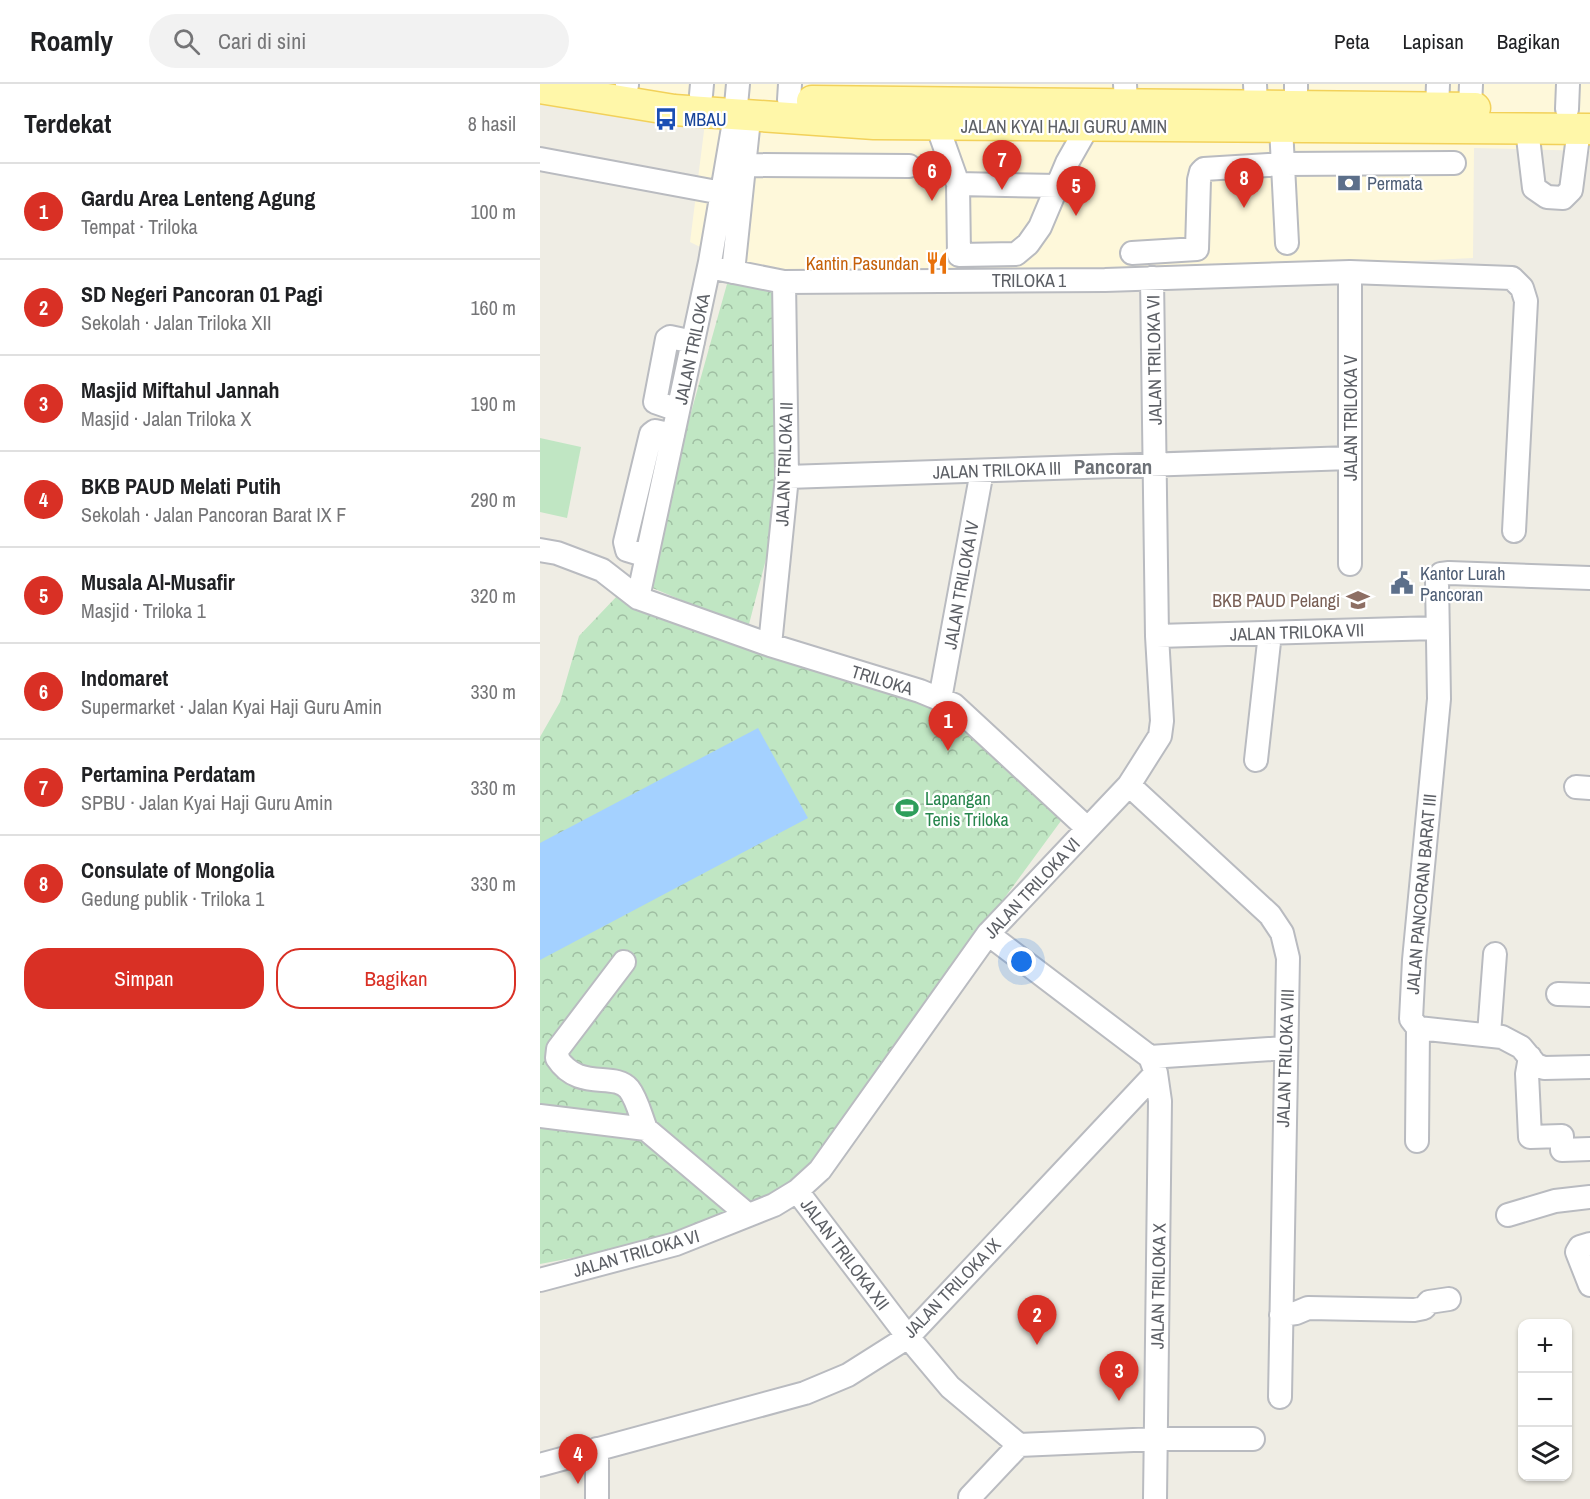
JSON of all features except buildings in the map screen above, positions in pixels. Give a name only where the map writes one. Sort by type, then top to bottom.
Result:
[{"type":"main road","name":"JALAN KYAI HAJI GURU AMIN","points":[[625,84],[701,89],[743,106],[789,92],[1019,94],[1076,106],[1287,118],[1528,138],[1579,120]]},
{"type":"main road","name":"JALAN KYAI HAJI GURU AMIN","points":[[540,88],[646,106],[743,106],[874,124],[940,136],[1126,94],[1256,95],[1287,118],[1437,96],[1470,96],[1579,120]]},
{"type":"street","name":"JALAN TRILOKA","points":[[733,272],[743,106]]},
{"type":"street","points":[[940,136],[958,184],[959,255],[1016,254],[1034,238],[1068,163],[1076,106]]},
{"type":"street","points":[[1287,118],[1283,164],[1287,243]]},
{"type":"street","points":[[1528,138],[1534,188],[1547,197],[1563,198],[1571,190],[1579,120]]},
{"type":"street","name":"JALAN TRILOKA","points":[[638,598],[709,267],[722,193],[739,156]]},
{"type":"street","points":[[739,156],[909,166]]},
{"type":"street","points":[[540,159],[722,193]]},
{"type":"street","points":[[1132,253],[1197,249],[1199,180],[1202,170],[1283,164],[1454,163]]},
{"type":"street","points":[[958,184],[1058,186]]},
{"type":"street","name":"TRILOKA 1","points":[[709,267],[784,282],[1152,278],[1350,272],[1512,278],[1522,288],[1526,301],[1514,531]]},
{"type":"street","name":"JALAN TRILOKA V","points":[[1350,272],[1350,564]]},
{"type":"street","name":"JALAN TRILOKA VI","points":[[540,1280],[676,1244],[747,1215],[797,1191],[820,1170],[988,934],[1130,785],[1160,736],[1162,721],[1158,636],[1152,278]]},
{"type":"street","name":"JALAN TRILOKA II","points":[[770,645],[787,477],[784,282]]},
{"type":"street","name":"JALAN TRILOKA III","points":[[787,477],[1350,458]]},
{"type":"street","name":"JALAN TRILOKA IV","points":[[940,699],[982,471]]},
{"type":"street","name":"TRILOKA","points":[[540,550],[557,553],[602,570],[638,598],[770,645],[940,699],[964,711],[1087,828]]},
{"type":"street","name":"JALAN PANCORAN BARAT III","points":[[1418,1141],[1418,1028],[1411,1019],[1414,960],[1439,699],[1437,580],[1441,574],[1590,578]]},
{"type":"street","name":"JALAN TRILOKA VII","points":[[1158,636],[1437,628]]},
{"type":"street","points":[[1256,760],[1270,633]]},
{"type":"street","name":"JALAN TRILOKA VIII","points":[[1130,785],[1270,915],[1282,933],[1288,958],[1280,1397]]},
{"type":"street","points":[[988,934],[1153,1065],[1285,1048]]},
{"type":"street","points":[[1489,1034],[1495,954]]},
{"type":"street","points":[[624,963],[558,1049],[557,1058],[569,1072],[578,1077],[618,1083],[628,1088],[646,1129],[747,1215]]},
{"type":"street","points":[[1558,994],[1590,995]]},
{"type":"street","points":[[1418,1028],[1489,1034],[1512,1040],[1536,1065],[1544,1068],[1590,1067]]},
{"type":"street","points":[[1530,1057],[1527,1074],[1530,1137],[1562,1136],[1562,1150],[1590,1149]]},
{"type":"street","name":"JALAN TRILOKA IX","points":[[540,1465],[805,1393],[848,1375],[908,1337],[1153,1065]]},
{"type":"street","name":"JALAN TRILOKA X","points":[[1153,1065],[1160,1101],[1155,1499]]},
{"type":"street","points":[[540,1116],[646,1129]]},
{"type":"street","name":"JALAN TRILOKA XII","points":[[797,1191],[908,1337],[950,1387],[1018,1445]]},
{"type":"street","points":[[1508,1215],[1554,1202],[1590,1197]]},
{"type":"street","points":[[1590,1244],[1580,1247],[1577,1252],[1590,1285]]},
{"type":"street","points":[[1281,1315],[1296,1314],[1308,1308],[1414,1310],[1424,1308],[1429,1302],[1449,1299]]},
{"type":"street","points":[[970,1497],[1018,1445],[1156,1439],[1253,1439]]},
{"type":"street","points":[[597,1449],[597,1499]]},
{"type":"shaded area","points":[[629,84],[1590,84],[1590,151],[1474,148],[1473,258],[1083,277],[763,278],[690,242],[705,123],[630,113]]},
{"type":"green space","points":[[727,284],[778,287],[795,448],[748,628],[643,584]]},
{"type":"green space","points":[[540,438],[581,447],[567,518],[540,512]]},
{"type":"green space","points":[[618,595],[752,646],[934,708],[1066,814],[797,1181],[693,1235],[540,1264],[540,737],[560,702],[579,636]]},
{"type":"water","points":[[758,728],[808,818],[540,960],[540,843]]},
{"type":"place","name":"MBAU","points":[[666,119]]},
{"type":"place","name":"Permata","points":[[1349,183]]},
{"type":"place","name":"Pertamina Perdatam","points":[[1002,190]]},
{"type":"place","name":"Indomaret","points":[[932,201]]},
{"type":"place","name":"Consulate of Mongolia","points":[[1244,208]]},
{"type":"place","name":"Musala Al-Musafir","points":[[1076,216]]},
{"type":"place","name":"Kantin Pasundan","points":[[937,263]]},
{"type":"place","name":"Kantor Lurah Pancoran","points":[[1402,583]]},
{"type":"place","name":"BKB PAUD Pelangi","points":[[1358,600]]},
{"type":"place","name":"Gardu Area Lenteng Agung","points":[[948,751]]},
{"type":"place","name":"Lapangan Tenis Triloka","points":[[907,808]]},
{"type":"place","name":"SD Negeri Pancoran 01 Pagi","points":[[1037,1345]]},
{"type":"place","name":"Masjid Miftahul Jannah","points":[[1119,1401]]},
{"type":"place","name":"BKB PAUD Melati Putih","points":[[578,1484]]},
{"type":"district","name":"Pancoran","points":[[1113,466]]}]
